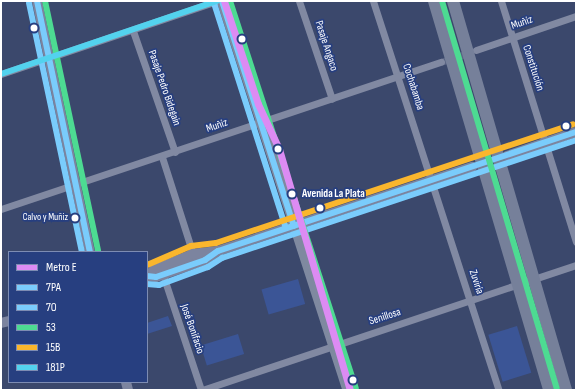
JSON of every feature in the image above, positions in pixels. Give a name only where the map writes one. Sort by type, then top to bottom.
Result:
[{"type":"highway","points":[[434,1],[549,390]]},
{"type":"highway","points":[[453,1],[566,390]]},
{"type":"main road","points":[[37,1],[74,185],[90,251]]},
{"type":"main road","points":[[222,1],[348,390]]},
{"type":"main road","points":[[507,156],[576,132]]},
{"type":"main road","points":[[148,275],[154,270],[190,256],[218,251],[472,167]]},
{"type":"main road","points":[[148,276],[163,275],[205,260],[218,251]]},
{"type":"main road","points":[[163,275],[164,270],[182,263],[190,256]]},
{"type":"street","points":[[1,74],[132,31],[217,1]]},
{"type":"street","name":"Pasaje Angaco","points":[[299,1],[332,99]]},
{"type":"street","name":"Cochabamba","points":[[373,1],[431,180]]},
{"type":"street","name":"Constitución","points":[[501,1],[576,242]]},
{"type":"street","name":"Muñiz","points":[[476,50],[576,16]]},
{"type":"street","name":"Pasaje Pedro Bidegain","points":[[132,31],[175,152]]},
{"type":"street","name":"Muñiz","points":[[1,209],[162,157],[398,75],[440,62]]},
{"type":"street","points":[[162,157],[190,256]]},
{"type":"street","name":"Zuviría","points":[[431,180],[499,390]]},
{"type":"street","name":"Senillosa","points":[[202,390],[576,265]]},
{"type":"street","name":"José Bonifacio","points":[[163,275],[202,390]]},
{"type":"shaded area","points":[[298,279],[305,304],[269,314],[261,289]]},
{"type":"shaded area","points":[[168,316],[172,326],[148,334],[148,323]]},
{"type":"shaded area","points":[[517,326],[531,373],[503,382],[488,335]]},
{"type":"shaded area","points":[[238,334],[244,354],[207,365],[201,345]]},
{"type":"tunnel","points":[[441,62],[472,52]]},
{"type":"metro line","name":"E","points":[[224,1],[258,104],[279,149],[350,390]]},
{"type":"transit line","name":"7PA","points":[[37,1],[90,251]]},
{"type":"transit line","name":"53","points":[[45,1],[98,250]]},
{"type":"transit line","name":"181P","points":[[1,74],[217,1]]},
{"type":"transit line","name":"7PA","points":[[222,1],[294,226]]},
{"type":"transit line","name":"53","points":[[230,1],[356,388]]},
{"type":"transit line","name":"53","points":[[442,1],[557,388]]},
{"type":"transit line","name":"7O","points":[[29,3],[82,251]]},
{"type":"transit line","name":"7O","points":[[214,3],[286,228]]},
{"type":"transit line","name":"15B","points":[[148,265],[191,246],[216,243],[573,124]]},
{"type":"transit line","name":"7PA","points":[[148,276],[156,277],[205,260],[218,251],[576,132]]},
{"type":"transit line","name":"7O","points":[[148,284],[159,285],[208,267],[222,258],[576,140]]},
{"type":"place","name":"Avenida La Plata","points":[[292,194]]},
{"type":"place","name":"Calvo y Muñiz","points":[[75,218]]}]
